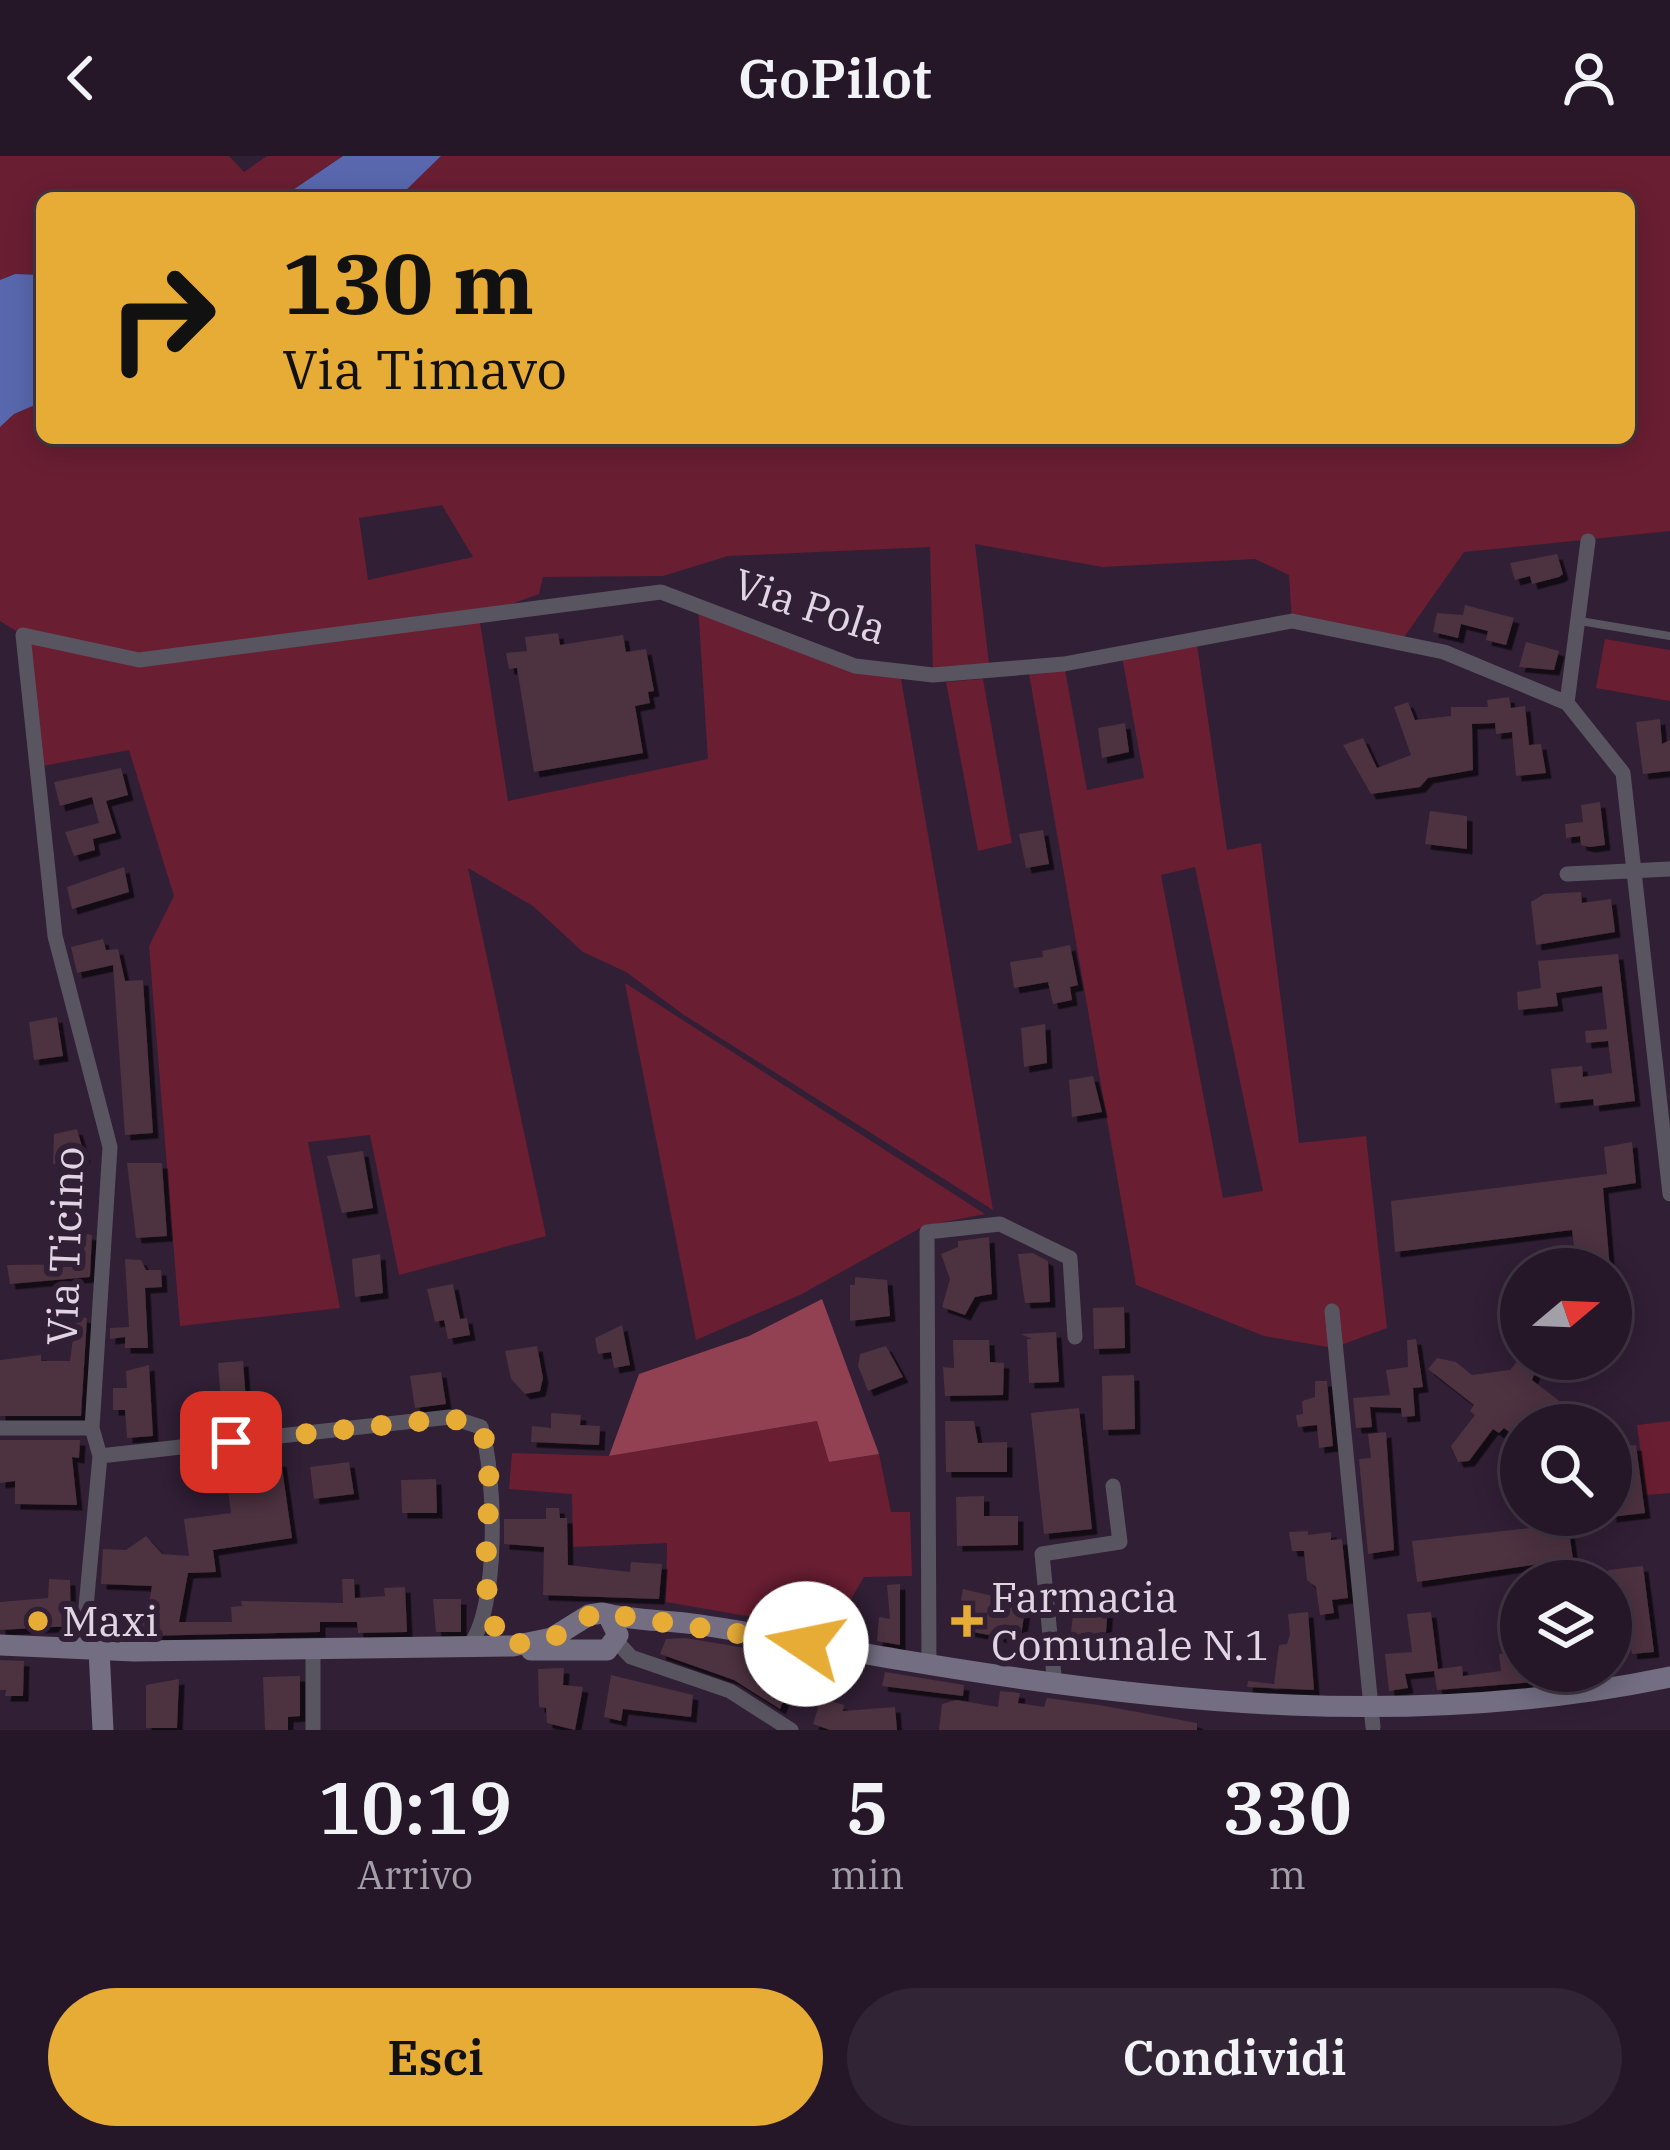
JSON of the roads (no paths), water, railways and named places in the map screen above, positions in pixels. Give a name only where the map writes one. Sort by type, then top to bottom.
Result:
[{"type":"main road","points":[[508,1646],[580,1624],[596,1612],[606,1638]]},
{"type":"main road","points":[[0,1645],[90,1649],[508,1646],[578,1654],[606,1638],[670,1622],[1233,1718],[1373,1727],[1486,1722],[1601,1703],[1670,1676]]},
{"type":"main road","points":[[90,1649],[104,1730]]},
{"type":"street","points":[[1567,703],[1588,541]]},
{"type":"street","name":"Via Pola","points":[[23,635],[139,660],[661,592],[855,666],[900,673],[932,675],[1064,664],[1292,621],[1444,652],[1567,703],[1623,773],[1630,872],[1670,1194]]},
{"type":"street","name":"Via Ticino","points":[[23,635],[55,936],[110,1147],[92,1428],[100,1456],[90,1649]]},
{"type":"street","points":[[1567,874],[1670,869]]},
{"type":"street","points":[[1648,1015],[1670,1012]]},
{"type":"street","points":[[929,1665],[927,1232],[1000,1225],[1070,1258],[1075,1337]]},
{"type":"street","points":[[1332,1311],[1373,1727]]},
{"type":"street","points":[[100,1456],[450,1418],[481,1427],[490,1454],[488,1608],[468,1647]]},
{"type":"street","points":[[0,1428],[92,1428]]},
{"type":"street","points":[[1054,1686],[1042,1553],[1120,1542],[1112,1486]]},
{"type":"street","points":[[488,1608],[508,1646]]},
{"type":"street","points":[[606,1638],[611,1660],[647,1664],[730,1691],[788,1729]]},
{"type":"street","points":[[313,1649],[313,1730]]},
{"type":"lane","points":[[1578,621],[1670,636]]},
{"type":"water","points":[[343,156],[441,156],[404,192],[290,192]]},
{"type":"water","points":[[15,274],[36,275],[36,405],[14,414],[0,427],[0,280]]},
{"type":"place","name":"Maxi","points":[[38,1621]]},
{"type":"place","name":"Farmacia Comunale N.1","points":[[967,1621]]}]
